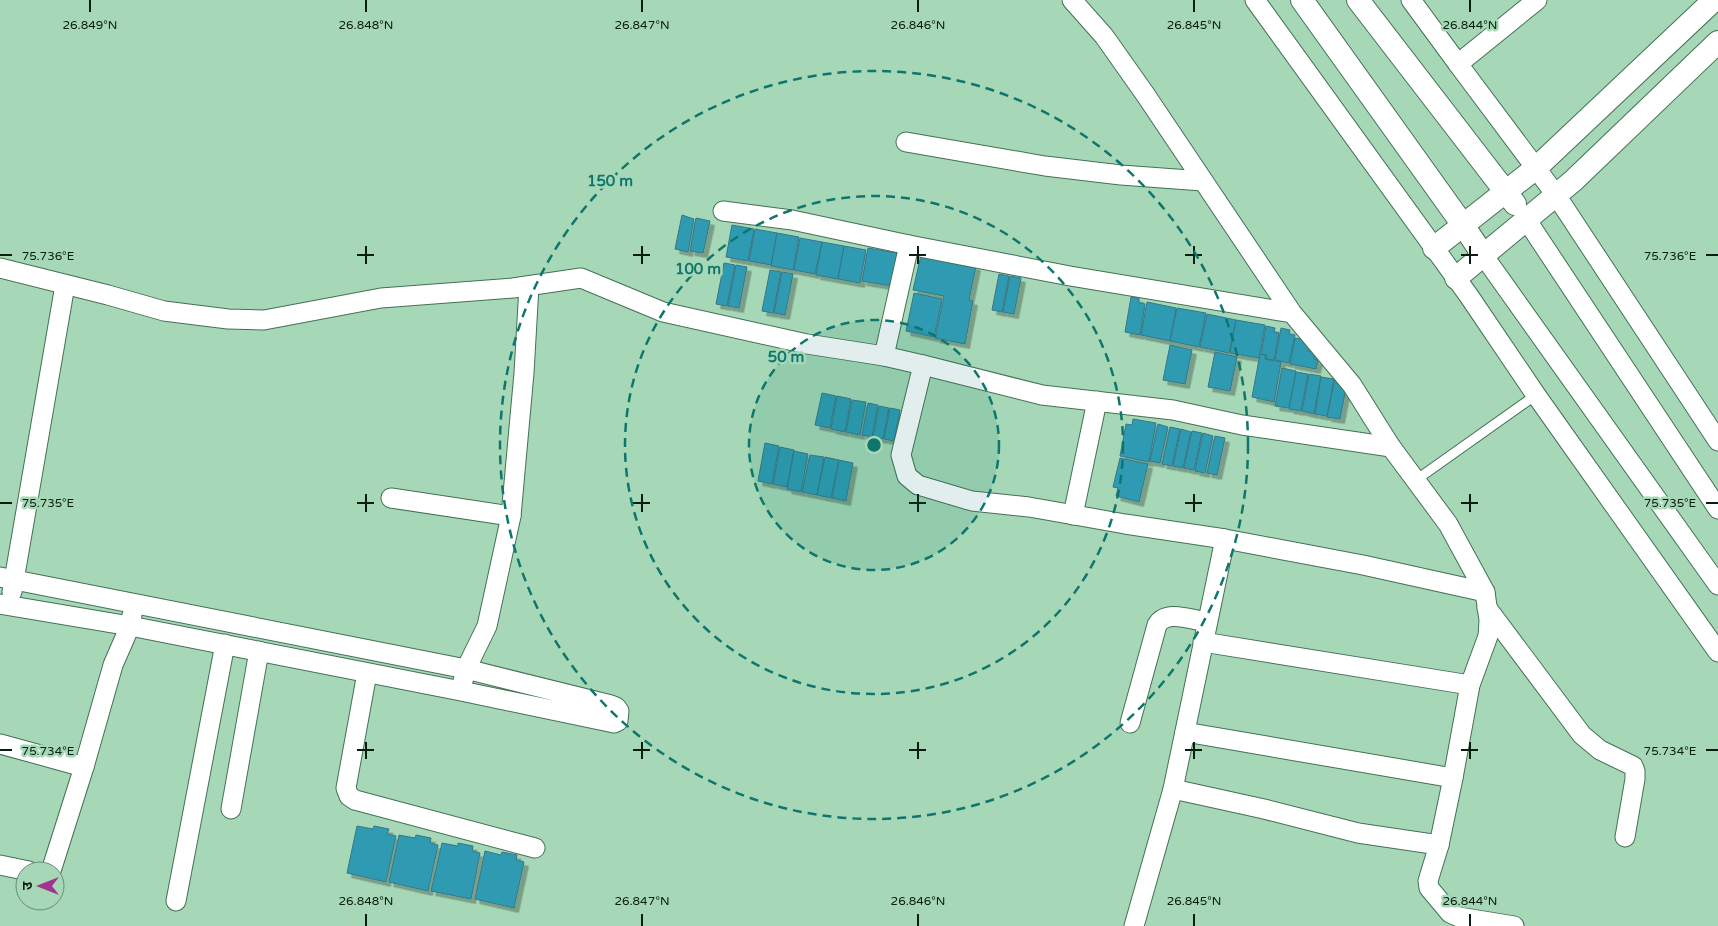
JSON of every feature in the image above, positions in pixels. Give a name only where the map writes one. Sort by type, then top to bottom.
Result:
[{"type":"street","points":[[1072,0],[1104,36],[1145,94],[1292,313],[1352,385],[1391,447],[1448,524],[1486,600],[1586,738],[1600,750],[1633,766],[1635,779],[1625,836]]},
{"type":"street","points":[[1255,0],[1456,278],[1536,395],[1718,652]]},
{"type":"street","points":[[1302,0],[1718,584]]},
{"type":"street","points":[[1358,0],[1507,192],[1718,509]]},
{"type":"street","points":[[1411,0],[1556,195],[1718,441]]},
{"type":"street","points":[[1458,64],[1537,0]]},
{"type":"street","points":[[1434,248],[1536,168],[1714,0]]},
{"type":"street","points":[[1456,278],[1573,181],[1718,42]]},
{"type":"street","points":[[906,142],[1045,166],[1121,175],[1203,181]]},
{"type":"street","points":[[723,211],[792,220],[1070,276],[1292,313]]},
{"type":"street","points":[[884,356],[909,245]]},
{"type":"street","points":[[0,268],[164,311],[228,319],[264,320],[381,298],[441,295],[529,286],[581,278],[663,312],[807,344],[884,356],[1042,395],[1173,410],[1242,425],[1391,447]]},
{"type":"street","points":[[7,578],[466,669],[616,706],[619,717],[618,721],[614,723],[225,644],[6,605],[7,578],[65,285]]},
{"type":"street","points":[[461,691],[466,669],[487,626],[511,516],[524,373],[529,286]]},
{"type":"street","points":[[923,365],[901,455],[907,476],[918,485],[972,501],[1029,507],[1225,539],[1363,565],[1486,600]]},
{"type":"street","points":[[1073,515],[1097,401]]},
{"type":"street","points":[[391,498],[511,516]]},
{"type":"street","points":[[1134,926],[1173,789],[1225,539]]},
{"type":"street","points":[[1486,600],[1489,620],[1488,636],[1470,684],[1439,845],[1428,881],[1429,888],[1444,907],[1459,917],[1514,926]]},
{"type":"street","points":[[54,861],[84,767],[112,665],[130,626],[134,603]]},
{"type":"street","points":[[1130,723],[1160,619],[1173,616],[1207,622]]},
{"type":"street","points":[[1203,642],[1470,684]]},
{"type":"street","points":[[176,901],[225,644]]},
{"type":"street","points":[[232,808],[259,651]]},
{"type":"street","points":[[367,673],[346,788],[349,796],[355,800],[535,848]]},
{"type":"street","points":[[1185,732],[1453,778]]},
{"type":"street","points":[[0,744],[84,767]]},
{"type":"street","points":[[1173,789],[1264,809],[1358,833],[1439,845]]},
{"type":"street","points":[[0,865],[15,868]]},
{"type":"lane","points":[[1416,480],[1536,395]]},
{"type":"building","points":[[682,215],[694,219],[688,252],[675,249]]},
{"type":"building","points":[[696,218],[710,221],[703,253],[690,251]]},
{"type":"building","points":[[732,225],[754,229],[748,261],[726,257]]},
{"type":"building","points":[[755,229],[777,233],[771,265],[749,261]]},
{"type":"building","points":[[777,233],[799,237],[793,270],[771,266]]},
{"type":"building","points":[[800,238],[822,242],[815,274],[794,270]]},
{"type":"building","points":[[822,242],[844,246],[838,279],[816,275]]},
{"type":"building","points":[[844,246],[866,250],[860,283],[838,279]]},
{"type":"building","points":[[868,248],[897,253],[892,286],[862,281]]},
{"type":"building","points":[[921,255],[976,266],[969,300],[973,301],[965,344],[935,338],[944,296],[913,290]]},
{"type":"building","points":[[724,263],[735,265],[727,306],[716,304]]},
{"type":"building","points":[[736,265],[747,267],[739,308],[728,306]]},
{"type":"building","points":[[770,270],[781,272],[773,313],[762,311]]},
{"type":"building","points":[[782,272],[793,274],[785,315],[774,313]]},
{"type":"building","points":[[999,274],[1009,276],[1002,312],[992,310]]},
{"type":"building","points":[[1010,276],[1021,278],[1014,314],[1003,312]]},
{"type":"building","points":[[914,293],[942,299],[934,337],[906,331]]},
{"type":"building","points":[[1131,297],[1139,298],[1139,303],[1145,304],[1140,335],[1125,332]]},
{"type":"building","points":[[1147,302],[1176,308],[1170,341],[1141,335]]},
{"type":"building","points":[[1177,308],[1206,313],[1199,347],[1170,341]]},
{"type":"building","points":[[1207,314],[1236,320],[1229,353],[1200,347]]},
{"type":"building","points":[[1236,320],[1265,325],[1259,358],[1230,353]]},
{"type":"building","points":[[1266,326],[1275,328],[1274,332],[1279,333],[1274,360],[1266,359],[1267,355],[1261,354]]},
{"type":"building","points":[[1281,328],[1290,330],[1289,334],[1295,335],[1289,363],[1275,360]]},
{"type":"building","points":[[1295,338],[1310,341],[1308,351],[1315,352],[1314,359],[1318,360],[1316,369],[1290,364]]},
{"type":"building","points":[[1170,345],[1192,350],[1185,384],[1163,380]]},
{"type":"building","points":[[1215,352],[1237,357],[1230,391],[1208,387]]},
{"type":"building","points":[[1260,354],[1266,355],[1265,359],[1281,362],[1274,402],[1252,397]]},
{"type":"building","points":[[1282,368],[1296,371],[1289,408],[1275,406]]},
{"type":"building","points":[[1296,372],[1308,374],[1301,411],[1289,409]]},
{"type":"building","points":[[1336,373],[1346,388],[1340,419],[1327,417]]},
{"type":"building","points":[[1309,374],[1321,376],[1314,414],[1302,411]]},
{"type":"building","points":[[1321,377],[1334,379],[1327,416],[1315,414]]},
{"type":"building","points":[[822,393],[836,396],[830,428],[815,425]]},
{"type":"building","points":[[837,396],[851,399],[845,432],[831,429]]},
{"type":"building","points":[[852,400],[866,402],[860,435],[846,432]]},
{"type":"building","points":[[868,403],[878,405],[872,437],[862,435]]},
{"type":"building","points":[[879,406],[889,408],[883,439],[873,437]]},
{"type":"building","points":[[890,408],[900,410],[894,441],[884,439]]},
{"type":"building","points":[[1133,419],[1156,423],[1149,462],[1120,456],[1126,424],[1132,425]]},
{"type":"building","points":[[1158,424],[1168,427],[1160,463],[1150,461]]},
{"type":"building","points":[[1170,427],[1180,429],[1172,466],[1162,464]]},
{"type":"building","points":[[1181,429],[1191,432],[1183,468],[1173,466]]},
{"type":"building","points":[[1192,431],[1202,433],[1194,470],[1184,468]]},
{"type":"building","points":[[1203,433],[1213,436],[1205,473],[1195,471]]},
{"type":"building","points":[[1215,436],[1225,438],[1217,475],[1207,473]]},
{"type":"building","points":[[765,443],[779,446],[772,484],[758,481]]},
{"type":"building","points":[[780,447],[794,450],[787,487],[773,484]]},
{"type":"building","points":[[794,451],[808,454],[801,492],[787,489]]},
{"type":"building","points":[[810,455],[824,457],[817,495],[802,492]]},
{"type":"building","points":[[825,457],[839,460],[831,498],[817,495]]},
{"type":"building","points":[[1120,458],[1148,464],[1139,502],[1116,496],[1118,488],[1113,487]]},
{"type":"building","points":[[839,460],[853,463],[846,501],[832,498]]},
{"type":"building","points":[[357,826],[373,829],[374,826],[389,829],[387,834],[396,836],[386,882],[347,873]]},
{"type":"building","points":[[399,835],[415,838],[416,835],[431,838],[430,843],[438,845],[428,891],[389,882]]},
{"type":"building","points":[[442,843],[458,846],[458,843],[473,846],[472,851],[480,853],[471,899],[431,891]]},
{"type":"building","points":[[485,851],[501,855],[502,852],[517,855],[516,860],[524,862],[514,908],[475,899]]}]
